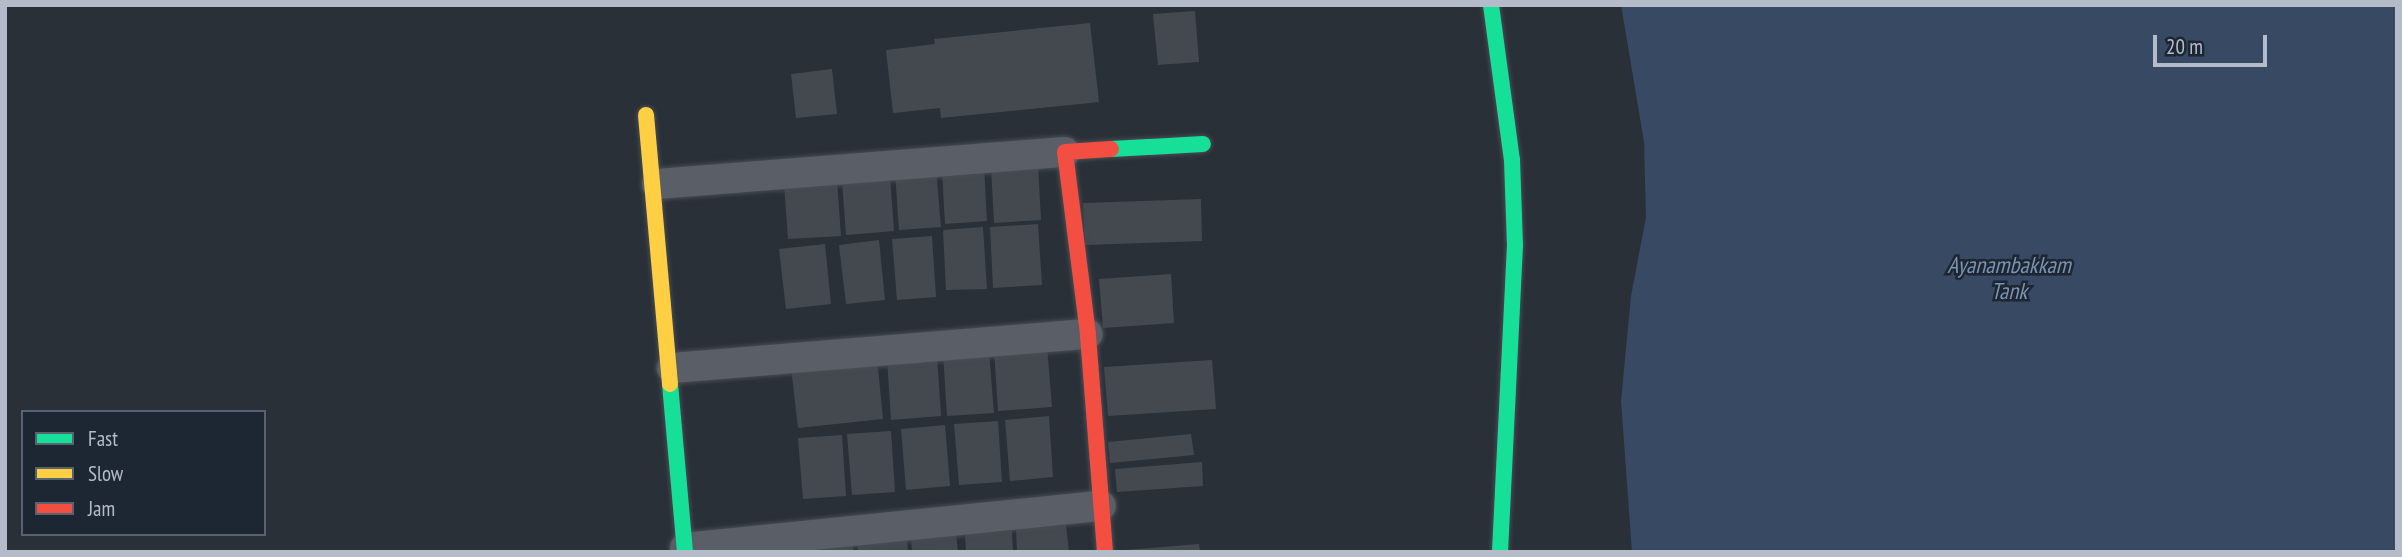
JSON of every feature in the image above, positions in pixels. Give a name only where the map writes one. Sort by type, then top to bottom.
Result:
[{"type":"street","points":[[1491,5],[1512,160],[1515,245],[1500,552]]},
{"type":"street","points":[[646,115],[657,184],[685,550],[1101,506]]},
{"type":"street","points":[[657,184],[1065,152],[1203,144]]},
{"type":"street","points":[[1065,152],[1088,334],[1105,552]]},
{"type":"street","points":[[672,368],[1088,334]]},
{"type":"water","name":"Ayanambakkam Tank","points":[[1621,5],[2397,5],[2397,552],[1632,552],[1621,401],[1631,296],[1646,217],[1644,142]]},
{"type":"building","points":[[1195,11],[1199,62],[1158,65],[1153,14]]},
{"type":"building","points":[[1090,23],[1099,102],[941,118],[940,108],[893,113],[886,50],[935,44],[934,39]]},
{"type":"building","points":[[832,69],[837,114],[796,118],[791,74]]},
{"type":"building","points":[[1038,164],[1041,220],[994,223],[991,167]]},
{"type":"building","points":[[984,167],[987,221],[945,224],[942,170]]},
{"type":"building","points":[[936,169],[941,227],[899,230],[895,172]]},
{"type":"building","points":[[890,176],[894,231],[846,235],[842,180]]},
{"type":"building","points":[[837,180],[841,236],[788,239],[784,184]]},
{"type":"building","points":[[1201,199],[1202,241],[1085,245],[1083,203]]},
{"type":"building","points":[[1038,224],[1042,285],[993,288],[990,227]]},
{"type":"building","points":[[983,227],[987,289],[946,290],[943,230]]},
{"type":"building","points":[[932,236],[936,297],[897,300],[892,239]]},
{"type":"building","points":[[879,240],[885,300],[846,304],[839,245]]},
{"type":"building","points":[[825,244],[831,304],[786,309],[779,249]]},
{"type":"building","points":[[1171,274],[1174,323],[1103,328],[1099,279]]},
{"type":"building","points":[[1047,346],[1052,407],[998,411],[994,350]]},
{"type":"building","points":[[989,351],[994,413],[947,416],[943,354]]},
{"type":"building","points":[[937,355],[941,416],[891,420],[887,359]]},
{"type":"building","points":[[877,358],[883,419],[798,428],[791,367]]},
{"type":"building","points":[[1212,360],[1216,409],[1108,416],[1104,367]]},
{"type":"building","points":[[1049,416],[1053,477],[1010,481],[1005,420]]},
{"type":"building","points":[[998,421],[1002,482],[959,485],[954,424]]},
{"type":"building","points":[[945,425],[950,486],[906,490],[901,429]]},
{"type":"building","points":[[891,431],[895,492],[852,495],[847,434]]},
{"type":"building","points":[[1191,434],[1194,455],[1110,463],[1108,442]]},
{"type":"building","points":[[842,435],[846,496],[803,499],[798,438]]},
{"type":"building","points":[[1202,462],[1203,486],[1117,492],[1115,469]]},
{"type":"building","points":[[1066,525],[1069,552],[1017,552],[1016,529]]},
{"type":"building","points":[[1012,531],[1013,552],[966,552],[965,534]]},
{"type":"building","points":[[956,534],[958,552],[912,552],[911,539]]},
{"type":"building","points":[[907,539],[908,552],[858,552],[858,543]]},
{"type":"building","points":[[1199,544],[1200,552],[1125,552],[1125,550]]},
{"type":"building","points":[[853,545],[853,552],[810,552],[810,549]]},
{"type":"traffic: fast","points":[[1491,5],[1512,160],[1515,245],[1500,552]]},
{"type":"traffic: fast","points":[[1111,149],[1203,144]]},
{"type":"traffic: fast","points":[[670,384],[685,552]]},
{"type":"traffic: slow","points":[[646,115],[670,384]]},
{"type":"traffic: jam","points":[[1105,552],[1088,334],[1065,152],[1111,149]]}]
